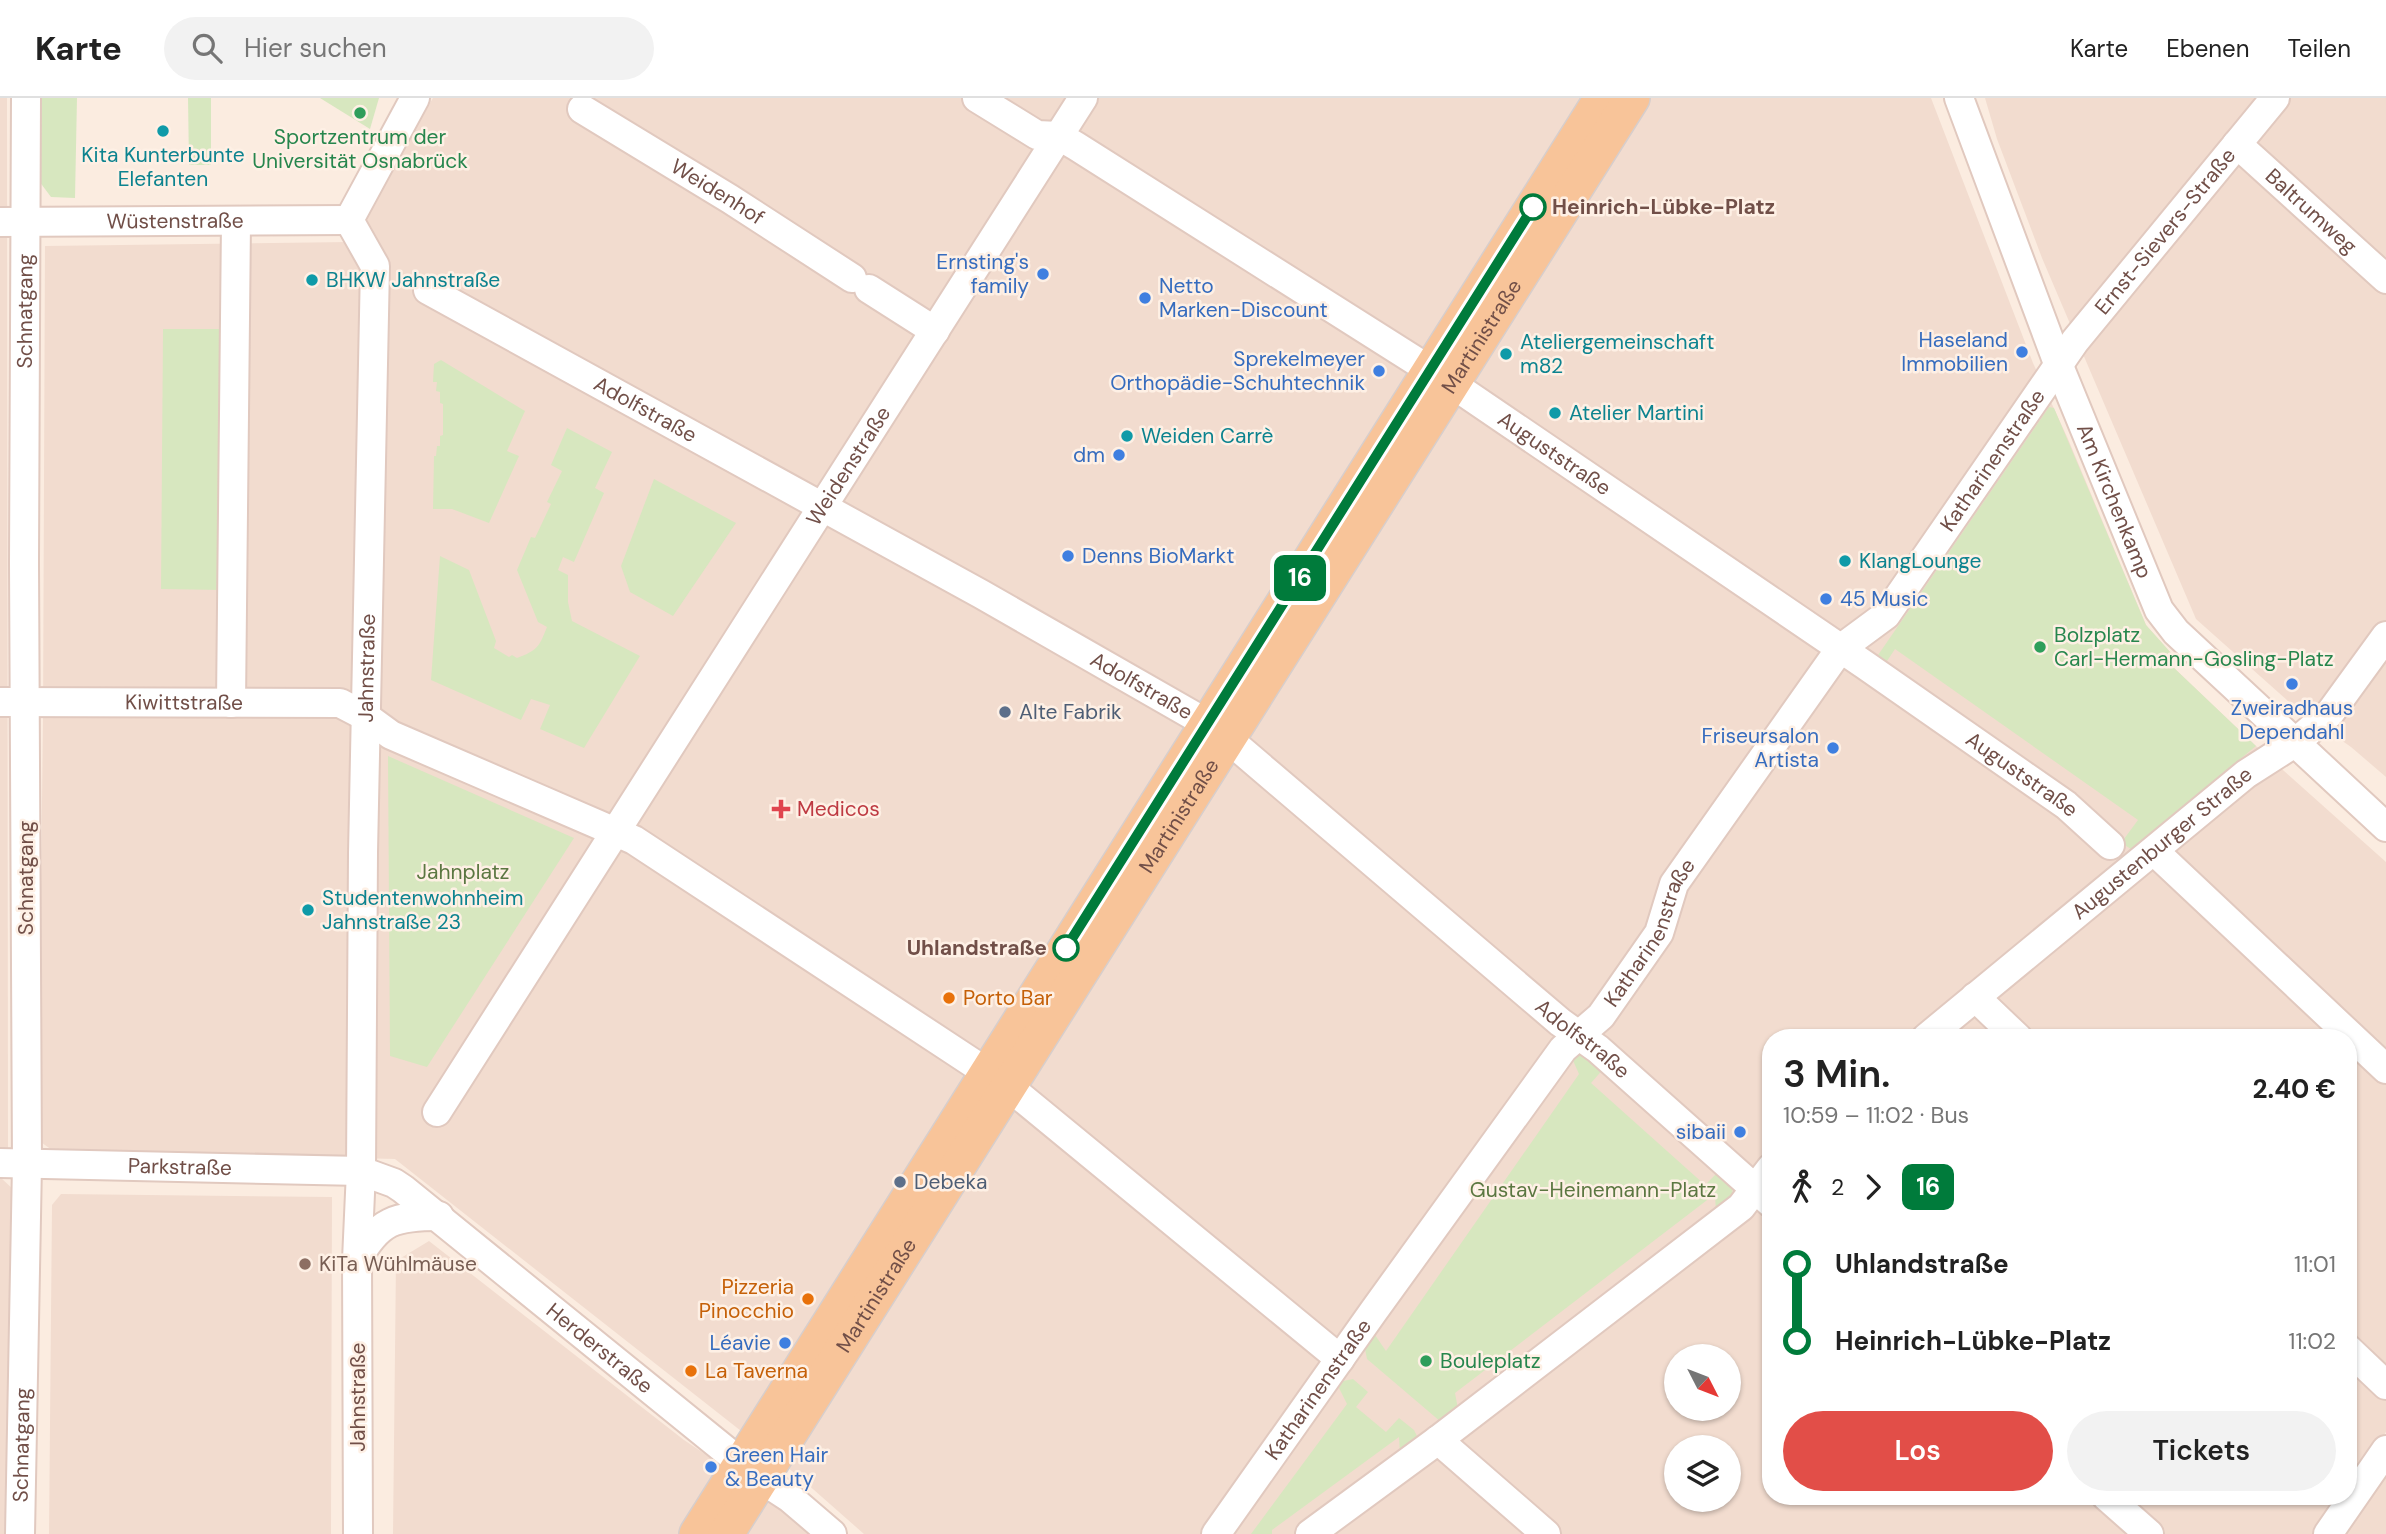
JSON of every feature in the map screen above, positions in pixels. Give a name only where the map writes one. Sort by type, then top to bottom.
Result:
[{"type":"main road","name":"Martinistraße","points":[[697,1534],[751,1471],[999,1080],[1441,377],[1602,98]]},
{"type":"main road","name":"Martinistraße","points":[[1441,377],[1632,98]]},
{"type":"main road","name":"Martinistraße","points":[[726,1534],[751,1471]]},
{"type":"street","name":"Schnatgang","points":[[20,1534],[14,1164],[13,222],[26,98]]},
{"type":"street","points":[[349,220],[415,98]]},
{"type":"street","name":"Auguststraße","points":[[976,98],[1037,135],[1059,136],[1441,377],[2066,805],[2110,845]]},
{"type":"street","name":"Weidenstraße","points":[[614,832],[1083,98]]},
{"type":"street","name":"Am Kirchenkamp","points":[[1959,98],[2059,366],[2159,610],[2176,632],[2386,827]]},
{"type":"street","name":"Ernst-Sievers-Straße","points":[[2059,366],[2075,341],[2130,272],[2275,98]]},
{"type":"street","name":"Weidenhof","points":[[582,109],[730,199],[936,331]]},
{"type":"street","name":"Baltrumweg","points":[[2236,144],[2386,279]]},
{"type":"street","name":"Wüstenstraße","points":[[13,222],[349,220]]},
{"type":"street","name":"Jahnstraße","points":[[349,220],[374,266],[365,716],[361,1171],[357,1260],[358,1534]]},
{"type":"street","points":[[231,703],[236,222]]},
{"type":"street","name":"Adolfstraße","points":[[428,290],[981,594],[1218,732],[1579,1036],[1762,1184]]},
{"type":"street","name":"Katharinenstraße","points":[[1216,1534],[1563,1049],[1601,1016],[1659,933],[1674,884],[1840,649],[1886,615],[2059,366]]},
{"type":"street","name":"Augustenburger Straße","points":[[1937,1029],[2246,774],[2296,742],[2330,713],[2386,636]]},
{"type":"street","name":"Kiwittstraße","points":[[12,702],[340,704],[365,716]]},
{"type":"street","points":[[365,716],[391,735],[634,840],[999,1080],[1340,1359]]},
{"type":"street","points":[[437,1112],[614,832]]},
{"type":"street","points":[[2154,851],[2343,1029]]},
{"type":"street","points":[[1975,997],[2009,1029]]},
{"type":"street","points":[[2357,1042],[2386,1069]]},
{"type":"street","name":"Parkstraße","points":[[14,1164],[361,1171]]},
{"type":"street","name":"Herderstraße","points":[[361,1171],[394,1183],[439,1216],[832,1534]]},
{"type":"street","points":[[1310,1534],[1438,1440],[1762,1190]]},
{"type":"street","points":[[357,1260],[368,1241],[383,1227],[406,1216],[439,1216]]},
{"type":"street","points":[[2357,1358],[2386,1385]]},
{"type":"street","points":[[1438,1440],[1546,1534]]},
{"type":"street","points":[[2357,1492],[2386,1450]]},
{"type":"street","points":[[2116,1505],[2149,1534]]},
{"type":"street","points":[[2328,1534],[2348,1505]]},
{"type":"shaded area","points":[[0,98],[7,98],[8,1148],[0,1148]]},
{"type":"shaded area","points":[[433,98],[1931,98],[2033,363],[2146,625],[2171,653],[2173,667],[2256,746],[2386,862],[2386,1432],[2357,1474],[2357,1029],[1762,1029],[1762,1505],[2335,1505],[2315,1534],[864,1534],[797,1475],[395,1159],[52,1150],[38,1140],[45,246],[349,242]]},
{"type":"shaded area","points":[[1985,98],[2386,98],[2386,777],[2351,747],[2297,709],[2196,619],[2042,258],[1997,139]]},
{"type":"shaded area","points":[[0,1177],[17,1193],[5,1534],[0,1534]]},
{"type":"shaded area","points":[[61,1194],[332,1197],[331,1534],[49,1534],[52,1205]]},
{"type":"shaded area","points":[[429,1241],[684,1440],[747,1482],[814,1534],[393,1534],[396,1261]]},
{"type":"shaded area","points":[[2386,1476],[2386,1534],[2346,1534]]},
{"type":"green space","points":[[38,98],[77,98],[75,198],[51,197],[39,181]]},
{"type":"green space","points":[[188,98],[211,98],[211,165],[189,165]]},
{"type":"green space","name":"Sportzentrum der Universität Osnabrück","points":[[320,98],[379,98],[370,129]]},
{"type":"green space","points":[[163,329],[224,329],[222,590],[161,589]]},
{"type":"green space","points":[[441,360],[525,411],[507,451],[519,456],[489,523],[452,509],[433,509],[434,456],[437,446],[440,446],[440,436],[443,435],[443,404],[440,403],[440,392],[436,391],[437,382],[433,382],[434,364]]},
{"type":"green space","points":[[2049,407],[2054,408],[2146,625],[2171,653],[2173,667],[2256,746],[2131,849],[2121,843],[2138,820],[1895,649],[1883,667],[1876,658]]},
{"type":"green space","points":[[567,428],[612,452],[595,488],[604,493],[574,562],[563,557],[558,570],[568,575],[568,602],[572,621],[640,656],[584,748],[540,729],[550,705],[531,699],[521,720],[431,680],[440,556],[469,570],[496,641],[494,648],[509,657],[512,655],[517,658],[534,650],[542,639],[547,627],[538,622],[517,570],[531,537],[535,538],[551,504],[547,502],[562,471],[551,465]]},
{"type":"green space","points":[[654,479],[736,523],[673,616],[630,592],[621,566]]},
{"type":"green space","name":"Jahnplatz","points":[[388,756],[574,838],[427,1067],[390,1056]]},
{"type":"green space","name":"Gustav-Heinemann-Platz","points":[[1582,1051],[1605,1067],[1591,1083],[1705,1185],[1720,1170],[1731,1183],[1733,1195],[1726,1207],[1716,1214],[1715,1194],[1455,1393],[1458,1409],[1441,1422],[1367,1359],[1365,1349],[1375,1335],[1386,1351],[1579,1074],[1571,1056]]},
{"type":"green space","points":[[1353,1379],[1368,1392],[1356,1407],[1386,1432],[1399,1418],[1414,1430],[1417,1436],[1415,1443],[1400,1454],[1399,1437],[1272,1530],[1272,1534],[1251,1534],[1347,1404],[1339,1388],[1343,1381]]},
{"type":"bus line","name":"16","points":[[1066,948],[1533,207]]},
{"type":"place","name":"Sportzentrum der Universität Osnabrück","points":[[360,113]]},
{"type":"place","name":"Kita Kunterbunte Elefanten","points":[[163,131]]},
{"type":"place","name":"Heinrich-Lübke-Platz","points":[[1533,207]]},
{"type":"place","name":"Ernsting's family","points":[[1043,274]]},
{"type":"place","name":"BHKW Jahnstraße","points":[[312,280]]},
{"type":"place","name":"Netto Marken-Discount","points":[[1145,298]]},
{"type":"place","name":"Haseland Immobilien","points":[[2022,352]]},
{"type":"place","name":"Ateliergemeinschaft m82","points":[[1506,354]]},
{"type":"place","name":"Sprekelmeyer Orthopädie-Schuhtechnik","points":[[1379,371]]},
{"type":"place","name":"Atelier Martini","points":[[1555,413]]},
{"type":"place","name":"Weiden Carrè","points":[[1127,436]]},
{"type":"place","name":"dm","points":[[1119,455]]},
{"type":"place","name":"Denns BioMarkt","points":[[1068,556]]},
{"type":"place","name":"KlangLounge","points":[[1845,561]]},
{"type":"place","name":"45 Music","points":[[1826,599]]},
{"type":"place","name":"Bolzplatz Carl-Hermann-Gosling-Platz","points":[[2040,647]]},
{"type":"place","name":"Zweiradhaus Dependahl","points":[[2292,684]]},
{"type":"place","name":"Alte Fabrik","points":[[1005,712]]},
{"type":"place","name":"Friseursalon Artista","points":[[1833,748]]},
{"type":"place","name":"Medicos","points":[[781,809]]},
{"type":"place","name":"Studentenwohnheim Jahnstraße 23","points":[[308,910]]},
{"type":"place","name":"Uhlandstraße","points":[[1066,948]]},
{"type":"place","name":"Porto Bar","points":[[949,998]]},
{"type":"place","name":"sibaii","points":[[1740,1132]]},
{"type":"place","name":"Debeka","points":[[900,1182]]},
{"type":"place","name":"KiTa Wühlmäuse","points":[[305,1264]]},
{"type":"place","name":"Pizzeria Pinocchio","points":[[808,1299]]},
{"type":"place","name":"Léavie","points":[[785,1343]]},
{"type":"place","name":"Bouleplatz","points":[[1426,1361]]},
{"type":"place","name":"La Taverna","points":[[691,1371]]},
{"type":"place","name":"Green Hair & Beauty","points":[[711,1467]]}]
